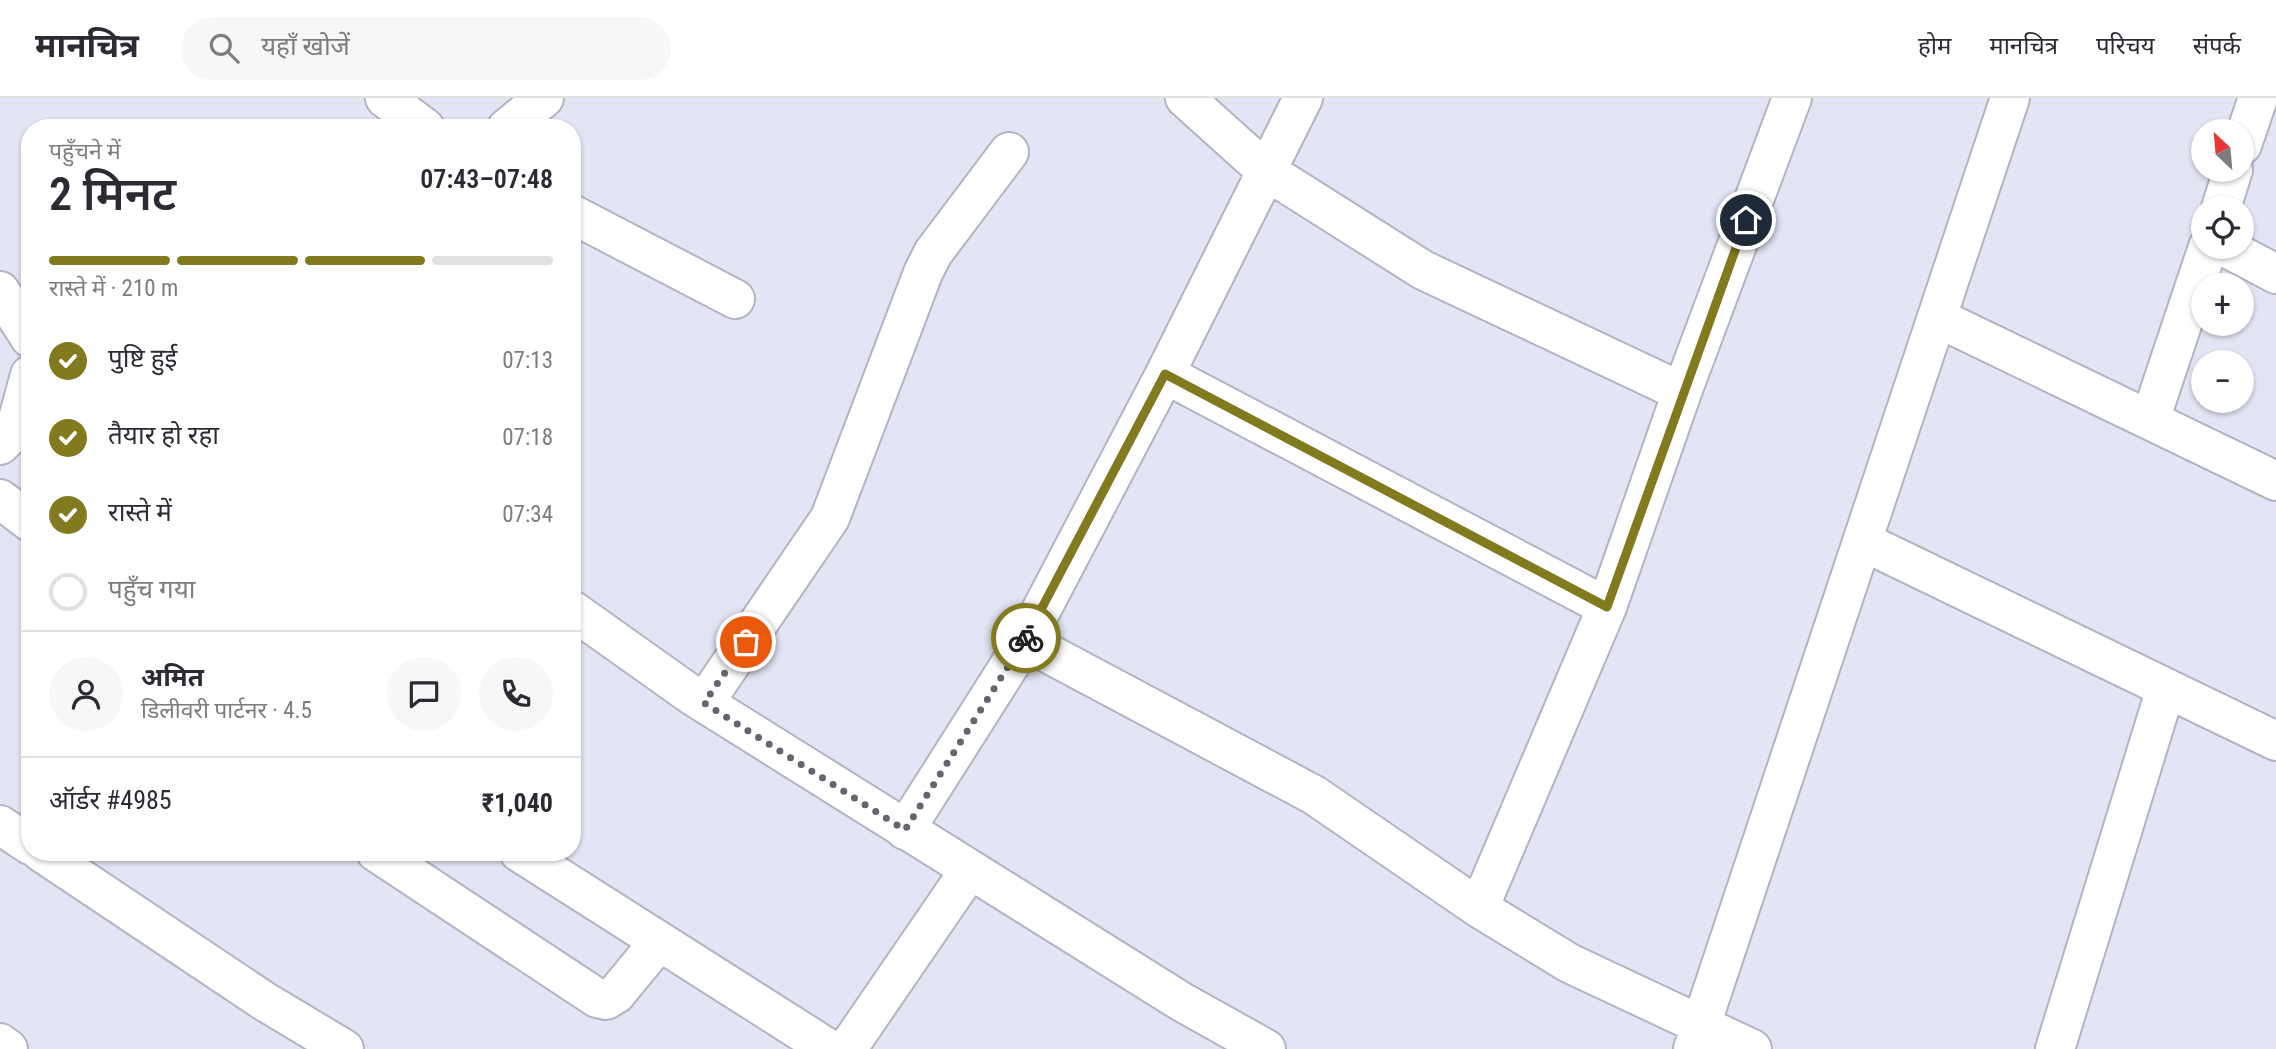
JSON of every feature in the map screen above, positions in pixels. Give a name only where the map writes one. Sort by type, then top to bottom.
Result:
[{"type":"street","points":[[385,98],[413,119]]},
{"type":"street","points":[[518,119],[544,98]]},
{"type":"street","points":[[1185,98],[1265,170],[1452,286],[1682,392]]},
{"type":"street","points":[[905,830],[1025,641],[1165,374],[1303,98]]},
{"type":"street","points":[[1479,908],[1607,607],[1682,392],[1793,98]]},
{"type":"street","points":[[1698,1038],[2010,98]]},
{"type":"street","points":[[2251,119],[2258,98]]},
{"type":"street","points":[[704,703],[830,518],[923,273],[933,253],[1009,152]]},
{"type":"street","points":[[581,219],[735,299]]},
{"type":"street","points":[[2150,420],[2204,259]]},
{"type":"street","points":[[2248,259],[2276,274]]},
{"type":"street","points":[[0,291],[21,324]]},
{"type":"street","points":[[1938,318],[2276,481]]},
{"type":"street","points":[[0,373],[21,359]]},
{"type":"street","points":[[1165,374],[1607,607]]},
{"type":"street","points":[[0,445],[15,430],[21,408]]},
{"type":"street","points":[[0,499],[21,515]]},
{"type":"street","points":[[1864,542],[2276,741]]},
{"type":"street","points":[[581,616],[704,703],[905,830],[1182,1002],[1266,1049]]},
{"type":"street","points":[[1025,641],[1314,795],[1479,908],[1698,1038],[1752,1049]]},
{"type":"street","points":[[2055,1049],[2165,688]]},
{"type":"street","points":[[0,825],[21,839]]},
{"type":"street","points":[[54,861],[264,1001],[344,1049]]},
{"type":"street","points":[[390,861],[597,998],[606,1000],[616,994],[658,943]]},
{"type":"street","points":[[533,861],[658,943],[829,1049]]},
{"type":"street","points":[[847,1049],[969,870]]},
{"type":"street","points":[[0,1043],[8,1049]]},
{"type":"way so far","points":[[746,642],[704,703],[905,830],[1026,638]]},
{"type":"route","points":[[1026,638],[1165,374],[1607,607],[1746,220]]}]
